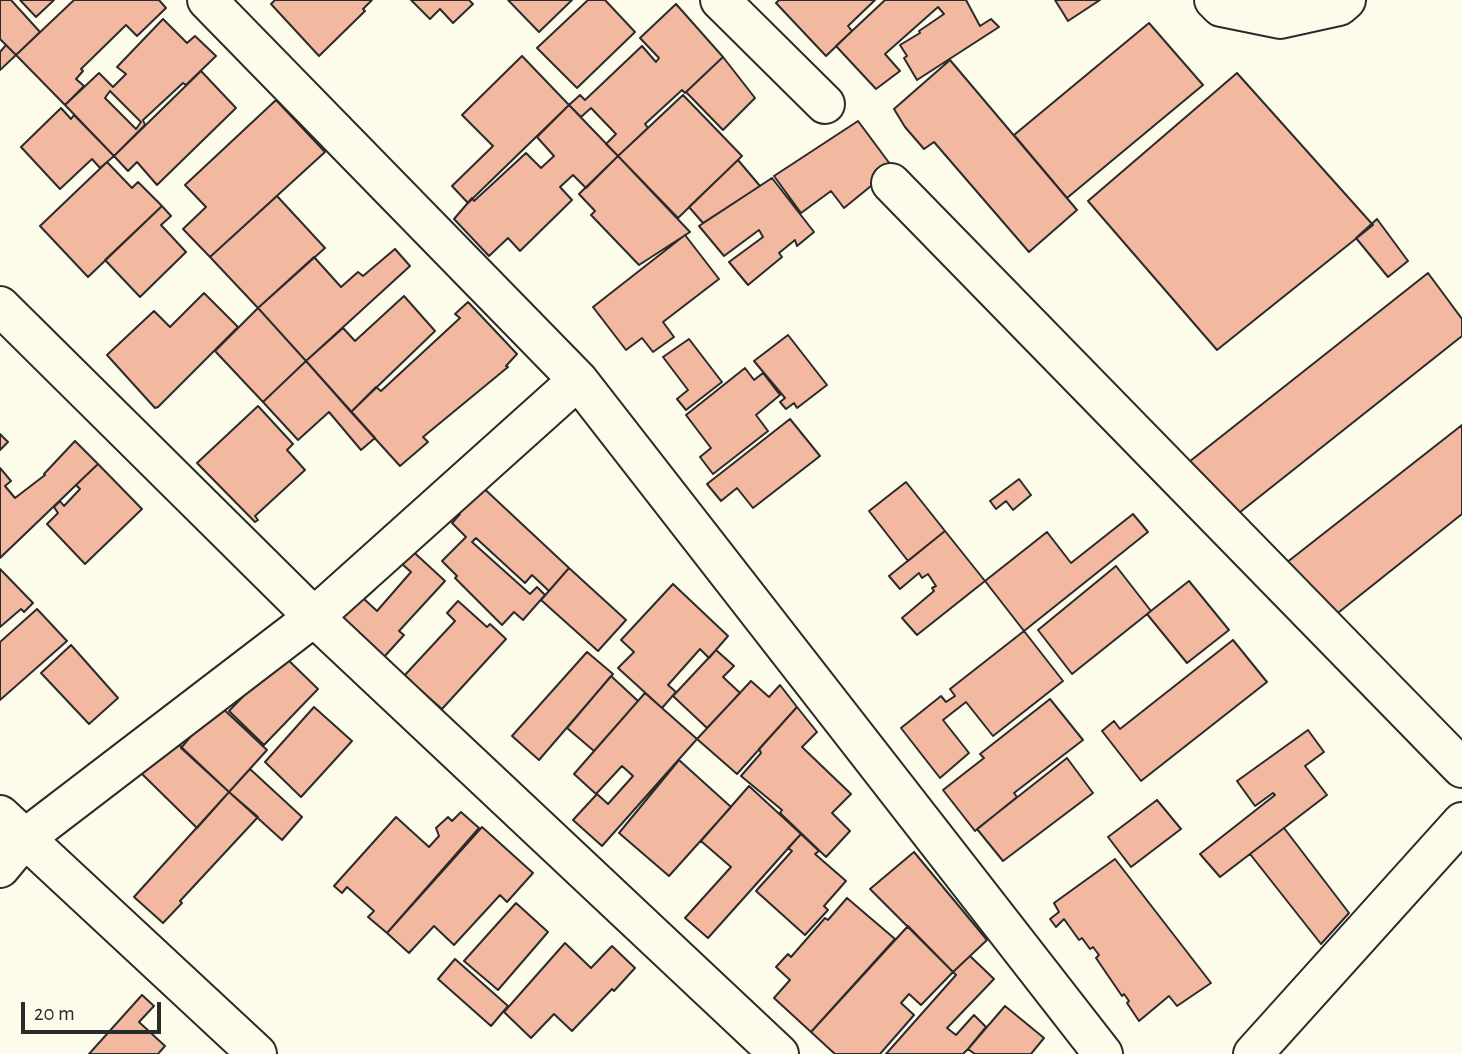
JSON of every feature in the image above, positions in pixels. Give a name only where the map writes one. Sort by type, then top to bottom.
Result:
[{"type":"street","points":[[207,0],[578,380],[1103,1054]]},
{"type":"street","points":[[720,0],[825,104]]},
{"type":"street","points":[[1214,0],[1221,7],[1280,19],[1339,6],[1346,0]]},
{"type":"street","points":[[891,183],[1462,768]]},
{"type":"street","points":[[0,306],[314,617],[779,1054]]},
{"type":"street","points":[[0,868],[12,827],[314,617],[578,380]]},
{"type":"street","points":[[1253,1054],[1462,822]]},
{"type":"street","points":[[12,827],[257,1054]]},
{"type":"building","points":[[0,0],[11,0],[40,32],[16,55],[0,39]]},
{"type":"building","points":[[20,0],[54,0],[36,17]]},
{"type":"building","points":[[74,0],[159,0],[166,8],[137,36],[126,25],[81,69],[83,71],[76,79],[84,86],[65,105],[16,55]]},
{"type":"building","points":[[275,0],[372,0],[363,9],[365,11],[319,56],[271,4]]},
{"type":"building","points":[[411,0],[469,0],[473,4],[453,23],[440,9],[430,19]]},
{"type":"building","points":[[508,0],[572,0],[539,32]]},
{"type":"building","points":[[588,0],[605,0],[635,32],[577,88],[537,48]]},
{"type":"building","points":[[779,0],[875,0],[848,26],[852,31],[826,56],[776,3]]},
{"type":"building","points":[[885,0],[966,0],[980,26],[991,19],[999,27],[917,80],[900,45],[944,14],[938,7],[885,54],[900,71],[876,89],[836,46]]},
{"type":"building","points":[[1055,0],[1100,0],[1068,21]]},
{"type":"building","points":[[676,4],[723,57],[685,93],[682,90],[645,124],[648,128],[618,156],[606,144],[616,134],[591,108],[581,117],[569,105],[580,95],[585,100],[642,46],[656,62],[659,58],[640,38]]},
{"type":"building","points":[[163,19],[187,43],[195,36],[216,56],[143,120],[145,125],[114,156],[65,105],[99,73],[113,87],[126,74],[117,67]],"holes":[[[110,91],[141,122],[136,129],[105,98]]]},
{"type":"building","points":[[1149,23],[1203,85],[1067,198],[1014,135]]},
{"type":"building","points":[[6,45],[16,55],[0,70],[0,52]]},
{"type":"building","points":[[522,56],[569,105],[468,203],[452,186],[493,146],[462,115]]},
{"type":"building","points":[[723,57],[755,98],[723,130],[686,92]]},
{"type":"building","points":[[950,60],[1077,210],[1029,252],[934,142],[924,149],[894,109]]},
{"type":"building","points":[[201,71],[236,108],[157,185],[137,162],[128,171],[114,156]]},
{"type":"building","points":[[1237,73],[1373,225],[1217,350],[1088,201]]},
{"type":"building","points":[[683,95],[742,156],[678,218],[618,156]]},
{"type":"building","points":[[276,100],[325,152],[210,257],[183,229],[206,207],[185,185]]},
{"type":"building","points":[[569,105],[618,156],[586,188],[573,175],[560,187],[572,200],[520,251],[508,238],[489,256],[454,219],[472,198],[474,201],[526,153],[541,168],[554,156],[537,137]]},
{"type":"building","points":[[61,108],[71,119],[74,115],[114,156],[100,168],[92,159],[60,189],[21,147]]},
{"type":"building","points":[[858,121],[893,168],[844,208],[831,191],[801,213],[774,176]]},
{"type":"building","points":[[618,156],[690,232],[639,265],[591,215],[595,211],[579,194]]},
{"type":"building","points":[[738,160],[760,186],[703,223],[689,207]]},
{"type":"building","points":[[107,162],[132,188],[138,182],[162,206],[88,277],[40,226]]},
{"type":"building","points":[[772,178],[814,232],[797,246],[795,240],[779,253],[782,257],[748,285],[729,262],[763,237],[759,230],[724,256],[699,226]]},
{"type":"building","points":[[277,196],[325,248],[258,308],[210,257]]},
{"type":"building","points":[[162,206],[171,216],[161,225],[186,252],[140,297],[105,260]]},
{"type":"building","points":[[1377,219],[1408,261],[1388,277],[1356,238]]},
{"type":"building","points":[[685,235],[719,279],[663,322],[674,337],[653,352],[642,338],[626,350],[593,307]]},
{"type":"building","points":[[395,249],[410,266],[306,361],[258,308],[314,257],[341,287],[358,272],[363,276]]},
{"type":"building","points":[[1428,273],[1462,319],[1462,336],[1220,528],[1175,473]]},
{"type":"building","points":[[204,293],[238,327],[155,408],[107,355],[154,311],[170,327]]},
{"type":"building","points":[[404,296],[435,331],[351,412],[306,361],[343,328],[355,341]]},
{"type":"building","points":[[468,302],[517,354],[506,366],[508,367],[423,437],[428,442],[400,466],[351,412],[376,387],[381,391],[460,318],[455,314]]},
{"type":"building","points":[[258,308],[306,361],[263,402],[215,351]]},
{"type":"building","points":[[788,335],[827,385],[797,408],[794,403],[786,409],[780,402],[785,398],[754,361]]},
{"type":"building","points":[[689,339],[722,382],[686,410],[677,399],[688,390],[663,357]]},
{"type":"building","points":[[306,361],[375,438],[361,450],[329,412],[298,440],[263,402]]},
{"type":"building","points":[[745,368],[754,380],[763,373],[780,395],[756,415],[768,431],[713,474],[700,457],[711,448],[686,415]]},
{"type":"building","points":[[258,406],[293,444],[287,450],[305,470],[255,516],[258,520],[255,522],[197,463]]},
{"type":"building","points":[[790,419],[820,456],[753,508],[737,488],[721,501],[707,484]]},
{"type":"building","points":[[1462,425],[1462,514],[1324,624],[1272,574]]},
{"type":"building","points":[[0,434],[8,442],[0,450]]},
{"type":"building","points":[[75,441],[98,464],[0,558],[0,468],[11,481],[5,486],[15,498],[45,475]]},
{"type":"building","points":[[98,464],[142,509],[85,564],[47,524],[58,513],[54,507],[60,501],[64,506],[80,489],[76,485]]},
{"type":"building","points":[[1019,479],[1031,495],[1013,510],[1006,501],[996,509],[990,501]]},
{"type":"building","points":[[477,482],[569,568],[549,591],[532,575],[525,583],[476,538],[472,542],[530,594],[537,587],[545,595],[523,620],[514,612],[502,625],[455,578],[457,576],[442,561],[466,537],[452,523],[460,514],[451,506]]},
{"type":"building","points":[[906,482],[945,531],[908,561],[869,511]]},
{"type":"building","points":[[1133,514],[1148,532],[1024,631],[985,581],[1047,532],[1071,563]]},
{"type":"building","points":[[945,531],[985,581],[917,635],[902,618],[934,591],[932,588],[936,586],[928,574],[922,578],[919,573],[900,589],[889,576]]},
{"type":"building","points":[[406,545],[445,581],[399,631],[404,635],[384,657],[332,611],[367,579],[375,589],[364,599],[377,611],[411,572],[393,556]]},
{"type":"building","points":[[1116,566],[1151,611],[1072,674],[1038,630]]},
{"type":"building","points":[[569,568],[626,620],[598,651],[541,600]]},
{"type":"building","points":[[0,569],[33,603],[24,612],[21,609],[0,627]]},
{"type":"building","points":[[1189,581],[1229,630],[1187,663],[1147,614]]},
{"type":"building","points":[[673,584],[728,636],[709,658],[700,649],[668,685],[676,692],[662,708],[618,668],[634,652],[621,640]]},
{"type":"building","points":[[458,601],[487,627],[490,624],[506,639],[442,709],[404,676],[455,621],[447,613]]},
{"type":"building","points":[[37,609],[67,641],[0,700],[0,642]]},
{"type":"building","points":[[1024,631],[1063,681],[993,736],[966,702],[943,720],[969,753],[940,778],[901,728],[941,696],[946,702],[955,696],[950,689]]},
{"type":"building","points":[[1233,640],[1267,682],[1141,781],[1102,731],[1114,721],[1120,729]]},
{"type":"building","points":[[71,645],[118,698],[89,724],[41,673]]},
{"type":"building","points":[[716,650],[734,666],[723,677],[740,693],[707,728],[673,696]]},
{"type":"building","points":[[587,652],[613,674],[539,760],[512,736]]},
{"type":"building","points":[[283,655],[318,689],[264,745],[229,711]]},
{"type":"building","points":[[611,676],[638,701],[594,751],[567,728]]},
{"type":"building","points":[[751,681],[769,697],[780,685],[797,707],[737,774],[697,739]]},
{"type":"building","points":[[645,693],[697,739],[602,846],[573,820],[597,794],[608,804],[633,776],[622,766],[596,794],[574,774]]},
{"type":"building","points":[[1050,699],[1083,740],[1014,793],[1017,797],[975,831],[943,790],[984,758],[980,754]]},
{"type":"building","points":[[218,704],[267,750],[229,792],[181,748]]},
{"type":"building","points":[[314,707],[352,741],[301,797],[265,762]]},
{"type":"building","points":[[797,707],[817,732],[802,747],[851,794],[832,813],[850,831],[826,857],[780,813],[782,810],[741,776],[761,753],[759,749]]},
{"type":"building","points":[[1308,730],[1324,752],[1305,766],[1327,795],[1220,877],[1200,854],[1275,795],[1273,793],[1255,806],[1237,781]]},
{"type":"building","points":[[176,742],[229,792],[197,828],[141,773]]},
{"type":"building","points":[[1067,758],[1093,793],[1003,861],[977,829]]},
{"type":"building","points":[[679,760],[731,807],[669,876],[619,833]]},
{"type":"building","points":[[250,769],[302,817],[282,840],[229,792]]},
{"type":"building","points":[[749,786],[801,834],[708,938],[685,918],[731,867],[701,841]]},
{"type":"building","points":[[229,792],[258,817],[163,923],[134,897]]},
{"type":"building","points":[[1157,800],[1181,829],[1131,867],[1108,837]]},
{"type":"building","points":[[461,812],[479,828],[387,933],[368,917],[374,911],[347,887],[342,893],[334,886],[396,817],[429,847],[439,836],[436,828],[448,817],[452,821]]},
{"type":"building","points":[[482,827],[533,873],[507,902],[500,895],[454,945],[434,926],[409,953],[387,933]]},
{"type":"building","points":[[1284,828],[1349,913],[1321,944],[1250,854]]},
{"type":"building","points":[[801,834],[819,851],[815,854],[846,881],[824,906],[828,910],[805,935],[756,891],[792,851],[788,848]]},
{"type":"building","points":[[914,852],[987,940],[953,972],[870,889]]},
{"type":"building","points":[[1115,859],[1211,983],[1177,1006],[1169,996],[1139,1021],[1127,1003],[1129,1001],[1124,994],[1122,996],[1096,958],[1099,955],[1093,947],[1090,949],[1082,938],[1079,940],[1064,919],[1056,927],[1050,919],[1059,912],[1054,903]]},
{"type":"building","points":[[847,898],[895,939],[811,1032],[774,998],[790,980],[776,967],[788,954],[791,957],[825,918],[828,920]]},
{"type":"building","points":[[516,903],[548,932],[498,990],[464,961]]},
{"type":"building","points":[[908,926],[953,972],[921,1005],[909,994],[901,1003],[914,1015],[880,1054],[835,1054],[811,1032]]},
{"type":"building","points":[[565,943],[591,968],[612,946],[635,968],[572,1031],[554,1014],[531,1038],[504,1012]]},
{"type":"building","points":[[970,956],[994,979],[947,1028],[956,1035],[974,1015],[986,1027],[968,1049],[963,1054],[886,1054],[956,975],[953,972]]},
{"type":"building","points":[[455,959],[508,1006],[491,1026],[438,979]]},
{"type":"building","points":[[142,995],[154,1006],[139,1022],[165,1046],[158,1054],[89,1054]]},
{"type":"building","points":[[1005,1006],[1044,1038],[1031,1054],[975,1054],[968,1049]]}]
